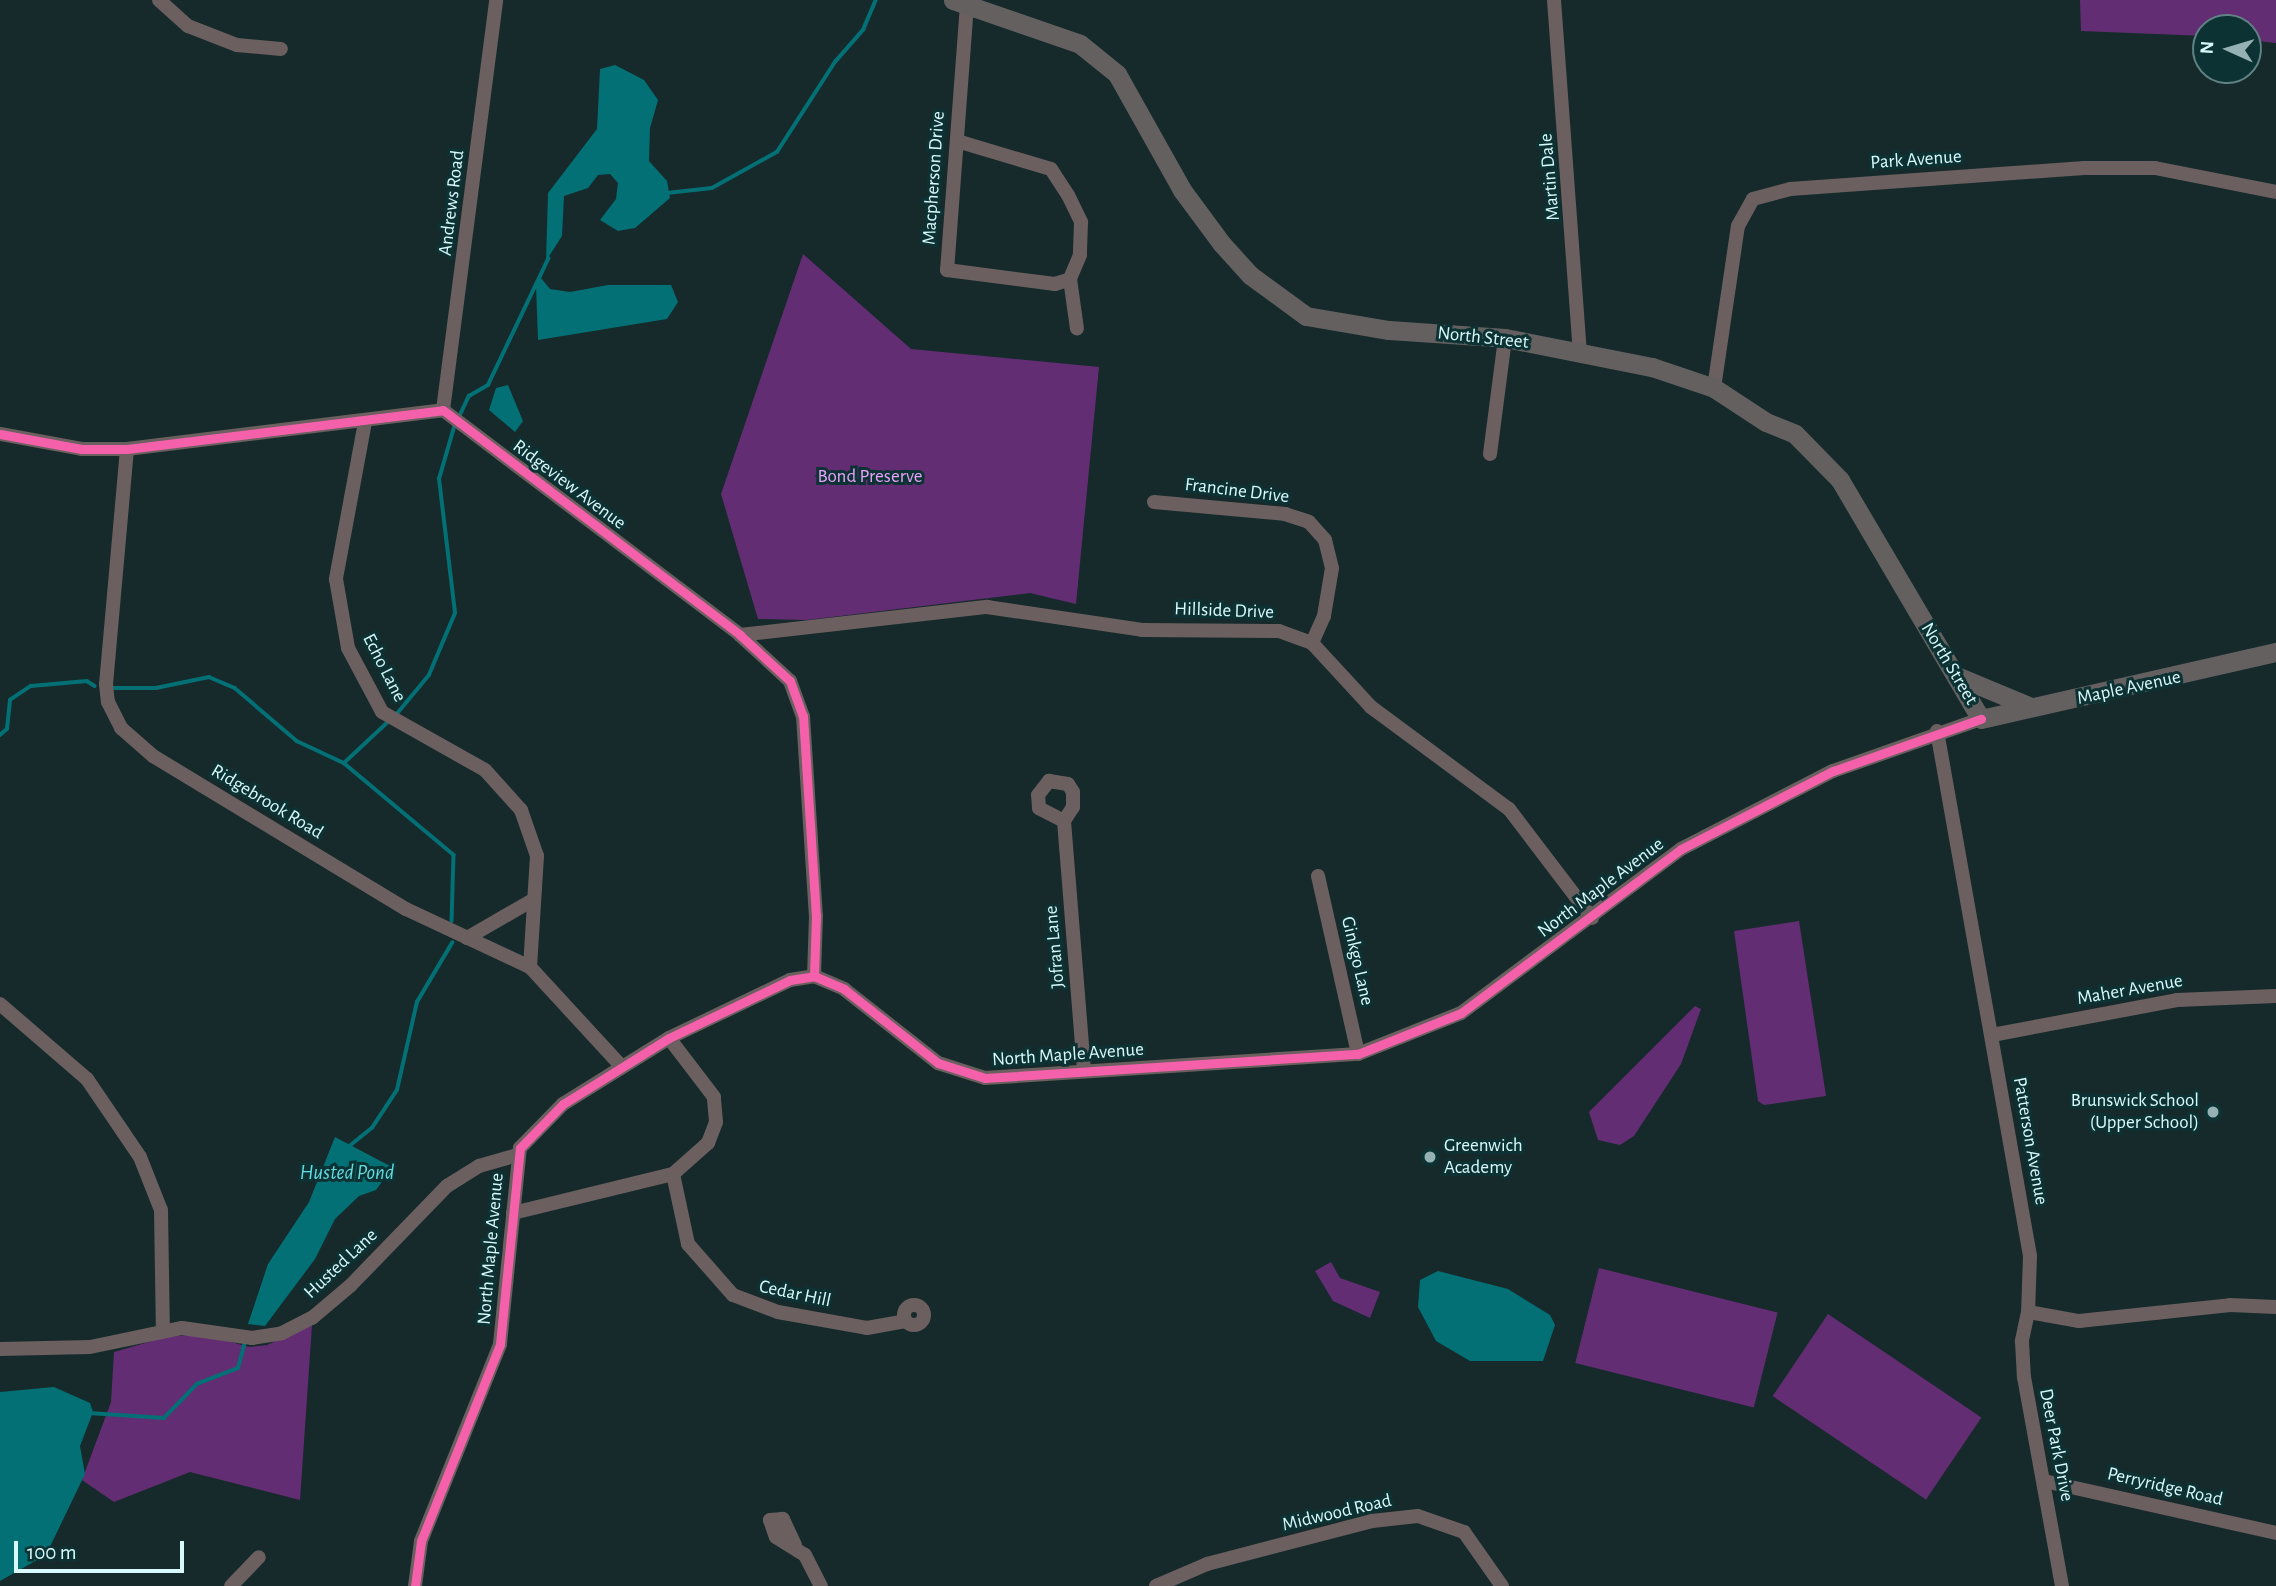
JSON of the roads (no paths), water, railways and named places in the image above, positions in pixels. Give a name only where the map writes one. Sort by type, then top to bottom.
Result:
[{"type":"main road","name":"North Street","points":[[960,3],[1069,38],[1117,74],[1182,190],[1241,265],[1280,300],[1306,316],[1342,324],[1505,338],[1580,350],[1714,388],[1766,422],[1795,434],[1830,467],[1981,719]]},
{"type":"main road","name":"Maple Avenue","points":[[1981,719],[2276,652]]},
{"type":"main road","points":[[1956,674],[1983,691],[2036,708]]},
{"type":"street","points":[[159,0],[187,26],[237,45],[281,49]]},
{"type":"street","name":"Andrews Road","points":[[452,417],[496,0]]},
{"type":"street","name":"Martin Dale","points":[[1554,0],[1580,350]]},
{"type":"street","name":"Macpherson Drive","points":[[960,3],[957,141],[947,270],[1055,284],[1070,279]]},
{"type":"street","points":[[957,141],[1051,169],[1080,222],[1080,256],[1070,279],[1077,329]]},
{"type":"street","name":"Park Avenue","points":[[1714,388],[1738,226],[1753,199],[1770,193],[2084,168],[2155,168],[2276,192]]},
{"type":"street","points":[[1490,454],[1505,338]]},
{"type":"street","points":[[0,434],[82,449],[127,449],[365,422],[452,417]]},
{"type":"street","name":"Ridgeview Avenue","points":[[452,417],[740,635],[790,681],[803,716],[816,916],[814,976]]},
{"type":"street","name":"Echo Lane","points":[[365,422],[336,579],[348,648],[382,712],[395,724],[485,770],[522,810],[537,856],[531,901],[530,968]]},
{"type":"street","name":"Ridgebrook Road","points":[[127,449],[106,684],[108,702],[121,728],[153,756],[407,909],[530,968],[622,1067]]},
{"type":"street","name":"Francine Drive","points":[[1154,502],[1285,514],[1309,522],[1325,541],[1332,568],[1324,616],[1312,643]]},
{"type":"street","name":"Hillside Drive","points":[[740,635],[987,607],[1142,629],[1279,631],[1312,643],[1371,707],[1509,809],[1592,918]]},
{"type":"street","name":"North Maple Avenue","points":[[415,1586],[421,1541],[500,1344],[517,1155],[541,1123],[669,1038],[790,980],[814,976],[844,989],[938,1063],[961,1073],[985,1078],[1358,1054],[1461,1013],[1592,918],[1681,849],[1833,771],[1937,731],[1981,719]]},
{"type":"street","name":"Patterson Avenue","points":[[1937,731],[2030,1256],[2028,1312]]},
{"type":"street","name":"Jofran Lane","points":[[1064,821],[1084,1070]]},
{"type":"street","name":"Ginkgo Lane","points":[[1318,876],[1358,1054]]},
{"type":"street","points":[[467,938],[531,901]]},
{"type":"street","name":"Maher Avenue","points":[[1992,1035],[2177,1000],[2276,996]]},
{"type":"street","points":[[0,1004],[88,1079],[140,1157],[161,1209],[163,1331]]},
{"type":"street","points":[[513,1213],[673,1174],[708,1143],[716,1122],[714,1097],[669,1038]]},
{"type":"street","name":"Husted Lane","points":[[0,1349],[90,1347],[163,1331],[206,1329],[252,1338],[282,1333],[327,1307],[447,1186],[479,1166],[517,1155]]},
{"type":"street","name":"Cedar Hill","points":[[673,1174],[688,1244],[733,1295],[778,1312],[867,1328],[905,1321]]},
{"type":"street","points":[[2028,1312],[2079,1321],[2230,1305],[2276,1307]]},
{"type":"street","name":"Deer Park Drive","points":[[2028,1312],[2022,1341],[2024,1377],[2062,1586]]},
{"type":"street","name":"Perryridge Road","points":[[2044,1481],[2276,1533]]},
{"type":"street","name":"Midwood Road","points":[[1156,1586],[1207,1564],[1373,1521],[1418,1516],[1464,1532],[1502,1586]]},
{"type":"street","points":[[795,1545],[821,1586]]},
{"type":"street","points":[[232,1586],[259,1557]]},
{"type":"water","points":[[615,65],[644,80],[658,100],[650,128],[649,161],[667,181],[670,198],[635,228],[618,231],[600,220],[616,199],[618,183],[610,174],[598,175],[588,188],[564,196],[562,236],[546,261],[548,193],[597,129],[600,69]]},
{"type":"water","points":[[541,278],[550,289],[570,292],[608,285],[671,285],[678,302],[667,319],[538,340],[536,285]]},
{"type":"water","points":[[508,385],[523,421],[515,432],[489,410],[496,388]]},
{"type":"water","name":"Husted Pond","points":[[335,1137],[390,1166],[386,1176],[376,1190],[359,1196],[335,1219],[315,1259],[265,1326],[248,1324],[268,1264],[309,1202]]},
{"type":"water","points":[[1438,1271],[1508,1289],[1550,1315],[1555,1325],[1543,1361],[1470,1361],[1436,1341],[1418,1307],[1420,1280]]},
{"type":"water","points":[[54,1387],[90,1403],[93,1412],[80,1446],[85,1474],[46,1555],[0,1581],[0,1392]]},
{"type":"waterway","points":[[667,193],[712,188],[777,152],[835,62],[863,30],[876,0]]},
{"type":"waterway","points":[[459,417],[469,396],[488,385],[548,259]]},
{"type":"waterway","points":[[395,716],[429,675],[455,613],[439,479],[455,424]]},
{"type":"waterway","points":[[113,688],[156,688],[209,677],[235,688],[297,741],[344,763],[454,855],[452,921]]},
{"type":"waterway","points":[[0,735],[7,729],[10,700],[31,686],[87,681],[95,686]]},
{"type":"waterway","points":[[344,763],[389,721]]},
{"type":"waterway","points":[[347,1148],[372,1128],[397,1090],[417,1002],[452,943]]},
{"type":"waterway","points":[[89,1413],[164,1418],[197,1384],[238,1368],[244,1345]]},
{"type":"place","name":"Brunswick School (Upper School)","points":[[2213,1112]]},
{"type":"place","name":"Greenwich Academy","points":[[1430,1157]]},
{"type":"park label","name":"Bond Preserve","points":[[870,477]]}]
